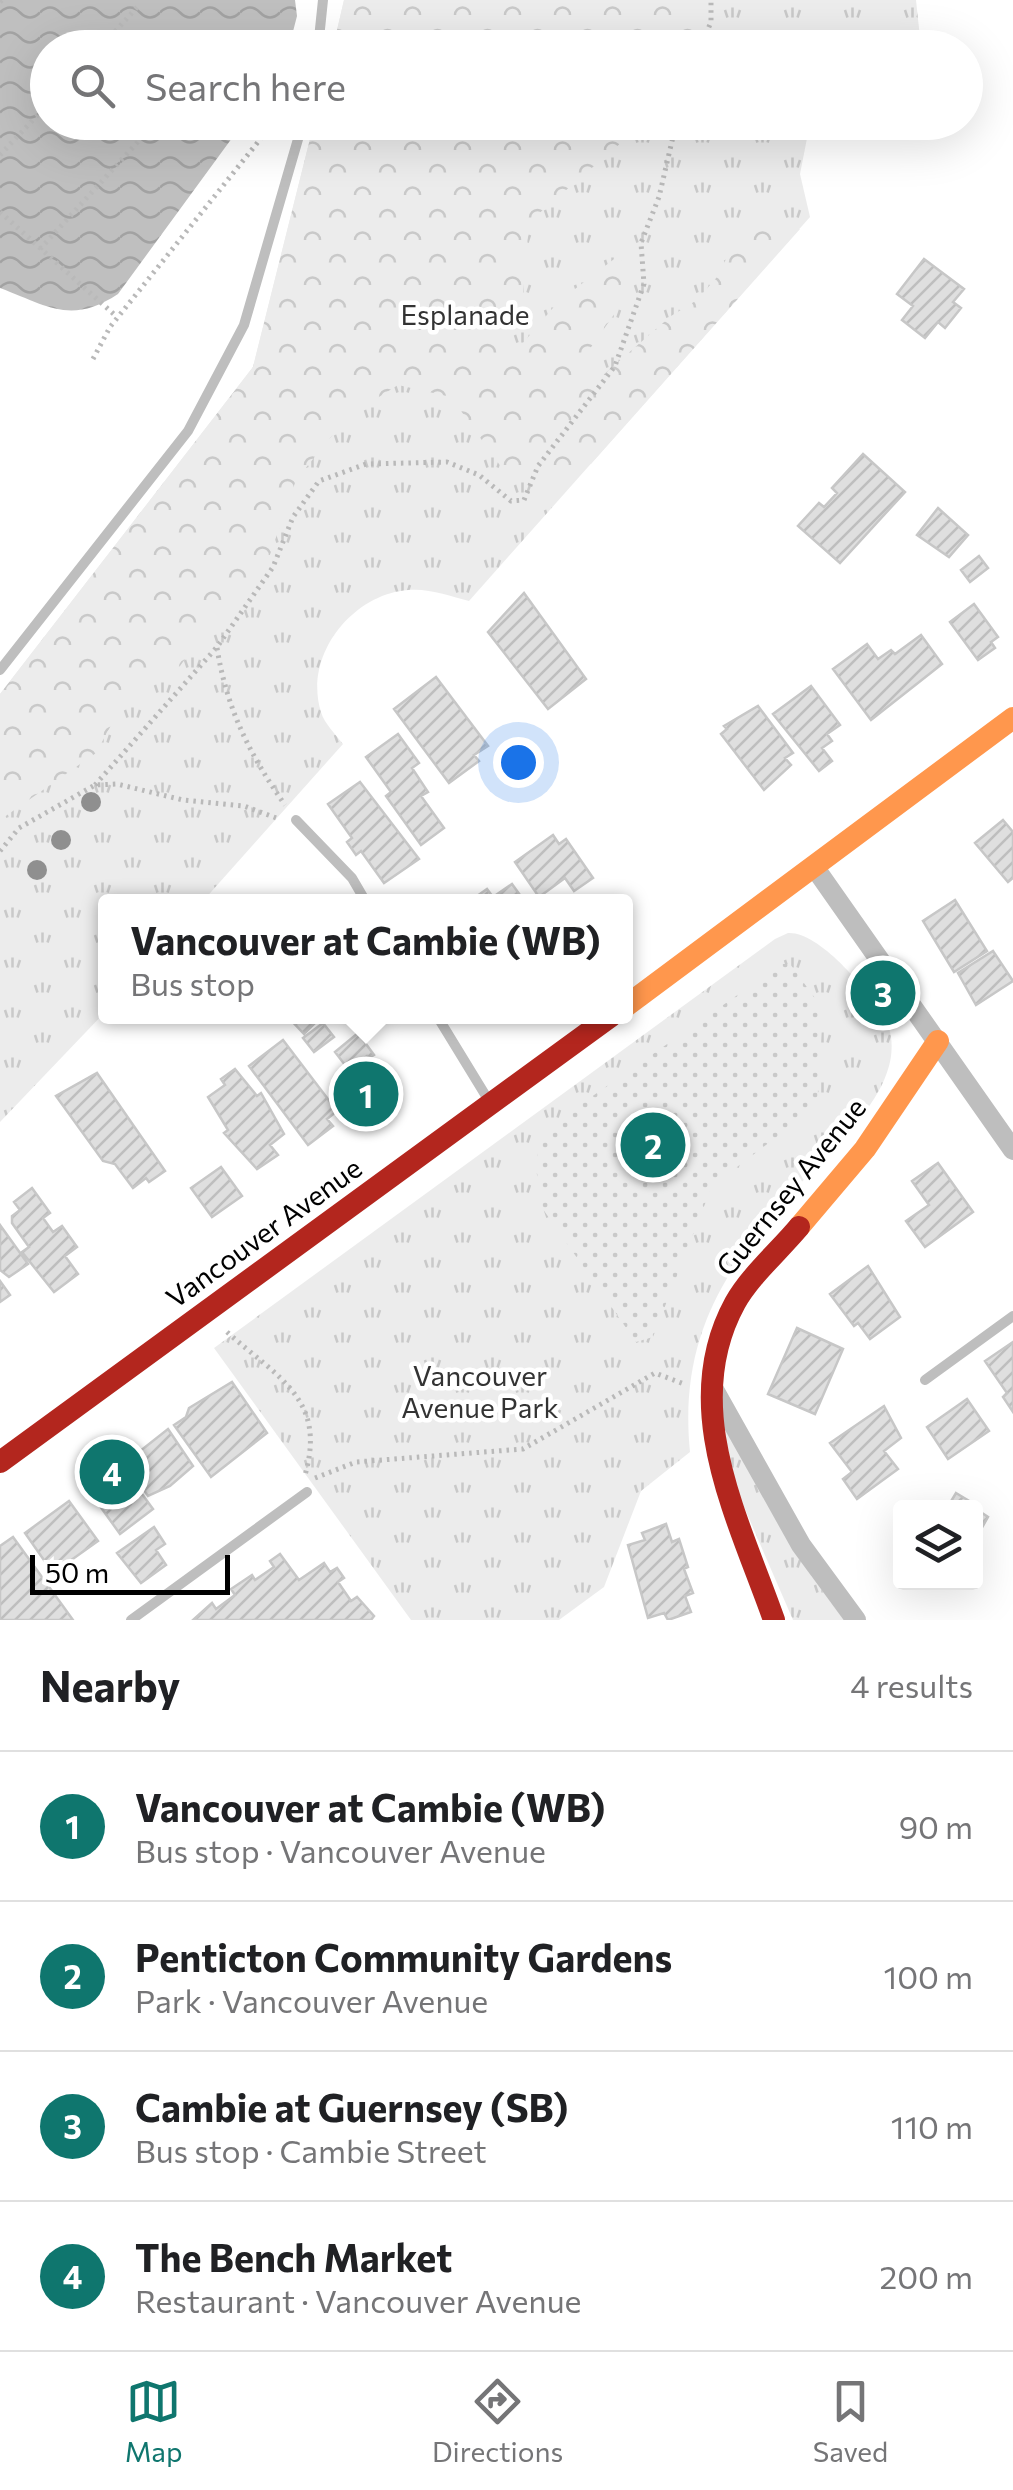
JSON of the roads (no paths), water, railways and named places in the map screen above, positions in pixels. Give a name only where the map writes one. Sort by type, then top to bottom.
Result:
[{"type":"street","points":[[633,1001],[1013,718]]},
{"type":"street","points":[[816,868],[1013,1150]]},
{"type":"street","name":"Vancouver Avenue","points":[[0,1462],[600,1024]]},
{"type":"street","name":"Guernsey Avenue","points":[[710,1387],[735,1302],[866,1149],[938,1040]]},
{"type":"street","points":[[710,1387],[714,1447],[769,1617]]},
{"type":"street","points":[[710,1387],[802,1544],[856,1620]]},
{"type":"lane","points":[[320,30],[323,0]]},
{"type":"lane","points":[[0,670],[188,431],[244,325],[298,140]]},
{"type":"lane","points":[[296,820],[352,878],[361,894]]},
{"type":"lane","points":[[442,1024],[491,1104]]},
{"type":"lane","points":[[925,1380],[1013,1316]]},
{"type":"lane","points":[[131,1620],[307,1492]]},
{"type":"water","points":[[0,0],[295,0],[293,30],[30,30],[30,140],[231,140],[118,294],[86,309],[73,310],[46,306],[0,288]]},
{"type":"place","name":"Cambie at Guernsey (SB)","points":[[883,993]]},
{"type":"place","name":"Vancouver at Cambie (WB)","points":[[366,1094]]},
{"type":"place","name":"Penticton Community Gardens","points":[[653,1145]]},
{"type":"place","name":"The Bench Market","points":[[112,1472]]},
{"type":"park label","name":"Esplanade","points":[[465,315]]},
{"type":"park label","name":"Vancouver Avenue Park","points":[[480,1392]]}]
